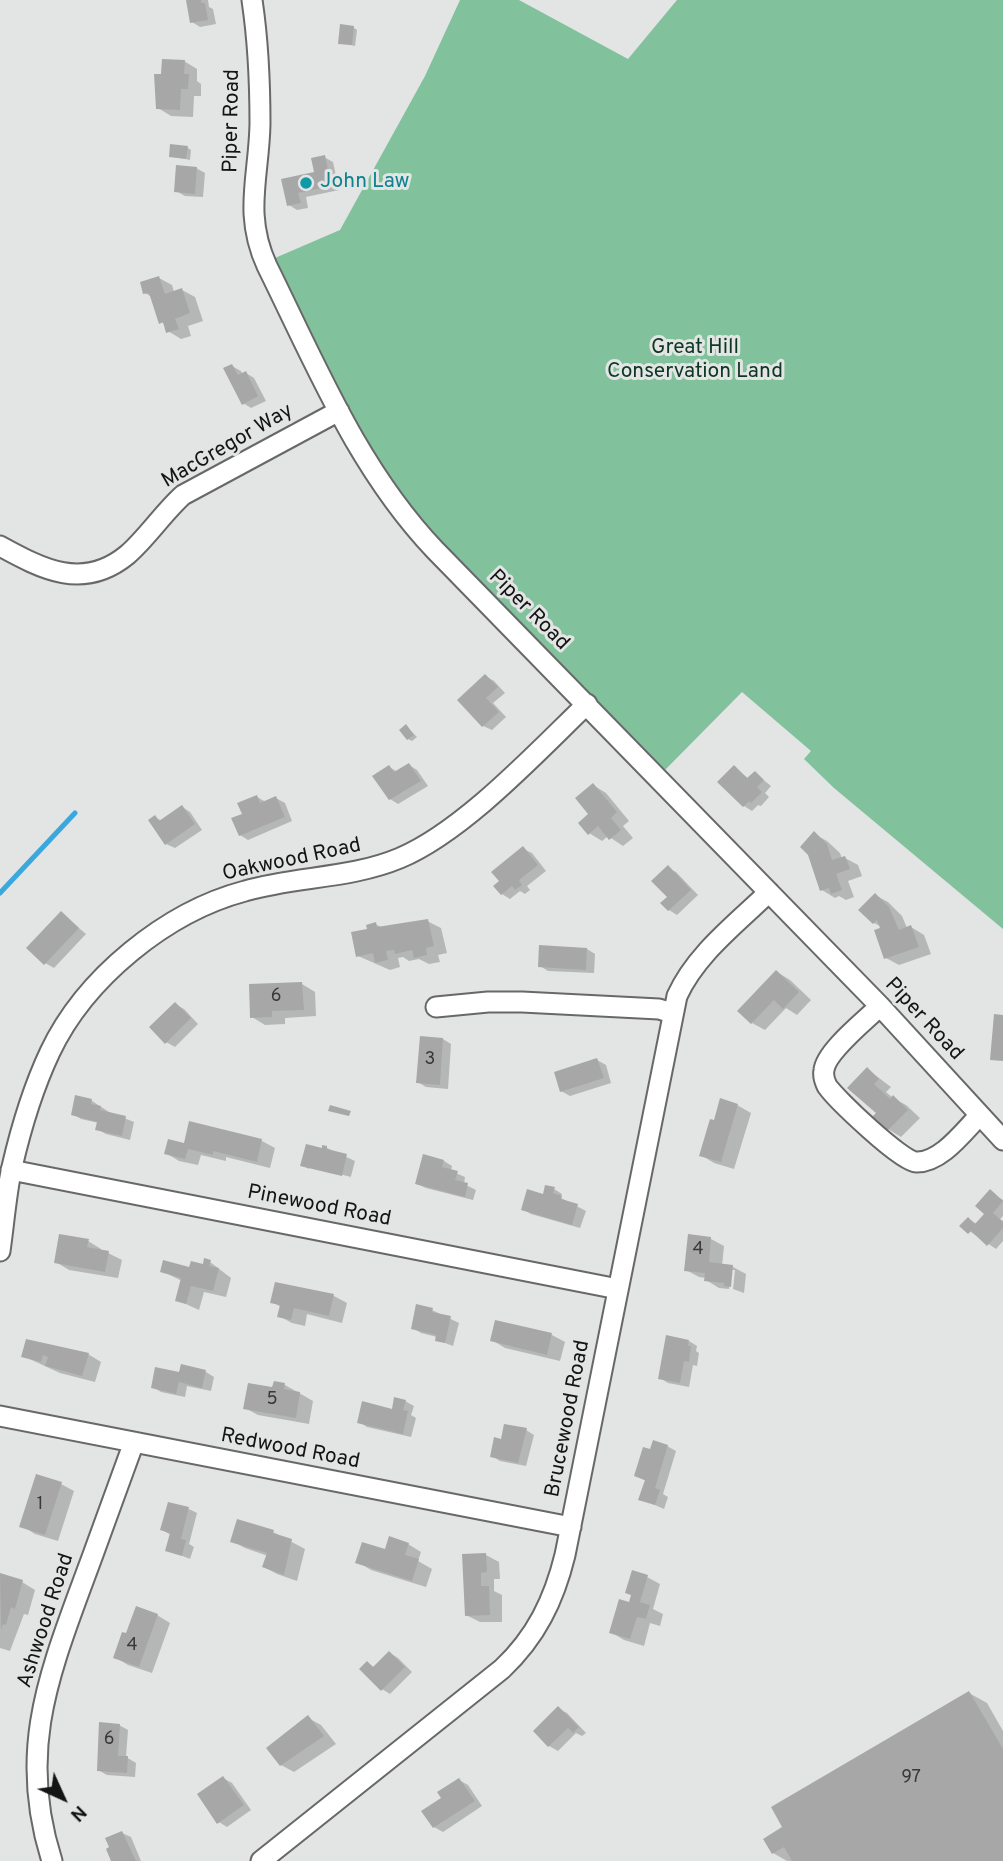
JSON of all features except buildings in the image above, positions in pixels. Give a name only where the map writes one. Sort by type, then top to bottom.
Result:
[{"type":"street","name":"Piper Road","points":[[252,0],[260,109],[253,202],[254,229],[267,266],[370,468],[414,528],[880,1006],[1003,1140]]},
{"type":"street","name":"MacGregor Way","points":[[0,546],[32,564],[58,574],[82,574],[106,567],[126,555],[183,495],[339,411]]},
{"type":"street","name":"Oakwood Road","points":[[0,1251],[11,1170],[32,1096],[51,1050],[76,1009],[119,961],[162,929],[195,909],[245,890],[362,870],[401,858],[452,826],[480,803],[587,704]]},
{"type":"street","name":"Brucewood Road","points":[[261,1861],[502,1669],[520,1652],[552,1601],[571,1527],[672,1013],[680,989],[693,969],[769,892]]},
{"type":"street","points":[[436,1007],[522,1002],[659,1009],[672,1013]]},
{"type":"street","points":[[880,1006],[833,1052],[827,1062],[824,1078],[832,1091],[891,1149],[918,1163],[935,1156],[980,1115]]},
{"type":"street","name":"Pinewood Road","points":[[11,1170],[618,1289]]},
{"type":"street","name":"Redwood Road","points":[[0,1416],[571,1527]]},
{"type":"street","name":"Ashwood Road","points":[[52,1861],[44,1836],[36,1788],[39,1723],[57,1652],[134,1443]]},
{"type":"green space","name":"Great Hill Conservation Land","points":[[460,0],[519,0],[628,59],[677,0],[1003,0],[1003,929],[834,788],[804,759],[811,751],[742,692],[665,770],[408,507],[363,445],[275,258],[340,230],[425,76]]},
{"type":"waterway","points":[[0,893],[75,813]]},
{"type":"place","name":"John Law","points":[[306,183]]}]
